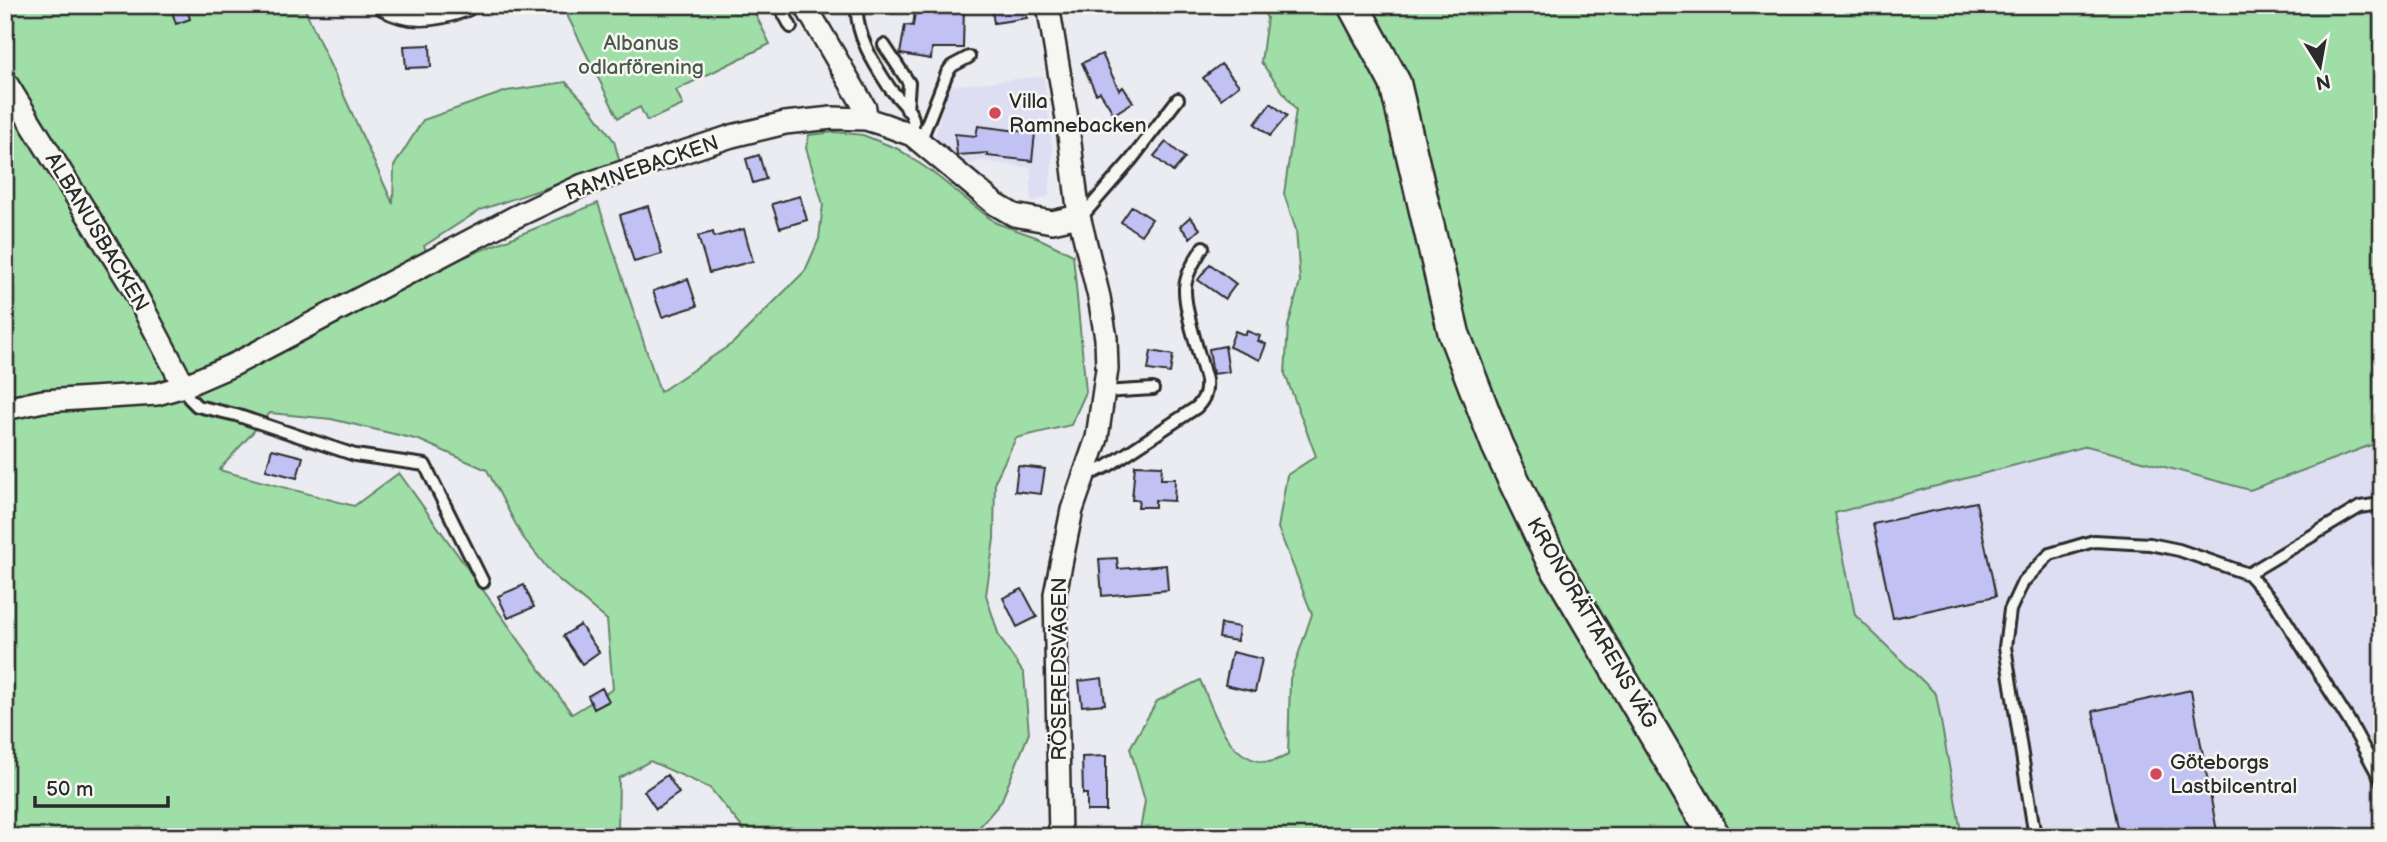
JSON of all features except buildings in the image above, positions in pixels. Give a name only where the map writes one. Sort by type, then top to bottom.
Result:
[{"type":"street","points":[[385,5],[395,11],[424,15],[466,5]]},
{"type":"street","points":[[805,5],[865,108],[866,120]]},
{"type":"street","points":[[1048,5],[1067,119],[1079,216]]},
{"type":"street","name":"KRONORÄTTARENS VÄG","points":[[1353,5],[1395,83],[1454,334],[1497,445],[1551,558],[1715,837]]},
{"type":"street","name":"ALBANUSBACKEN","points":[[5,81],[132,287],[184,386]]},
{"type":"street","name":"RAMNEBACKEN","points":[[5,409],[43,401],[157,394],[184,386],[235,364],[515,217],[583,185],[733,136],[785,123],[832,118],[866,120],[916,138],[995,204],[1014,215],[1052,222],[1079,216]]},
{"type":"street","name":"RÖSEREDSVÄGEN","points":[[1060,837],[1055,594],[1072,510],[1097,438],[1107,369],[1106,338],[1099,297],[1079,216]]},
{"type":"lane","points":[[779,5],[791,27]]},
{"type":"lane","points":[[857,5],[862,37],[890,88],[913,121],[916,138]]},
{"type":"lane","points":[[884,45],[909,83],[907,110]]},
{"type":"lane","points":[[916,138],[947,73],[952,66],[969,57]]},
{"type":"lane","points":[[1079,216],[1084,214],[1131,160],[1178,99]]},
{"type":"lane","points":[[1084,472],[1096,472],[1108,466],[1203,400],[1207,391],[1206,380],[1186,301],[1185,286],[1188,273],[1203,247]]},
{"type":"lane","points":[[184,386],[189,398],[197,406],[236,415],[355,455],[425,465],[483,582]]},
{"type":"lane","points":[[1103,392],[1153,389]]},
{"type":"lane","points":[[2248,575],[2360,507],[2374,505],[2382,508]]},
{"type":"lane","points":[[2035,837],[2005,647],[2010,610],[2023,582],[2050,555],[2094,541],[2151,544],[2179,550],[2248,575],[2276,605],[2349,721],[2382,782]]},
{"type":"shaded area","name":"Villa Ramnebacken","points":[[1044,76],[1053,152],[1049,196],[1031,202],[1031,168],[982,161],[961,166],[934,140],[949,86]]},
{"type":"shaded area","points":[[2382,441],[2382,837],[1962,837],[1936,695],[1855,615],[1834,512],[2087,446],[2250,490]]},
{"type":"green space","points":[[5,5],[303,5],[393,204],[394,166],[423,120],[507,91],[566,82],[592,110],[614,141],[620,163],[480,210],[424,246],[435,269],[598,203],[660,392],[733,343],[805,271],[819,239],[823,204],[806,148],[809,135],[835,132],[863,135],[898,149],[932,172],[996,223],[1036,237],[1073,255],[1086,392],[1071,425],[1016,438],[995,481],[994,539],[986,595],[999,636],[1024,674],[1029,733],[1001,802],[971,837],[748,837],[710,788],[650,761],[619,778],[618,830],[622,837],[5,837]],"holes":[[[270,413],[331,419],[419,440],[487,470],[522,536],[552,574],[607,620],[613,689],[572,714],[399,473],[354,506],[219,470]]]},
{"type":"green space","name":"Albanus odlarförening","points":[[581,5],[751,5],[770,44],[676,90],[683,105],[647,121],[640,107],[618,118],[566,13]]},
{"type":"green space","points":[[1260,5],[2382,5],[2382,441],[2250,490],[2087,446],[1835,513],[1855,615],[1936,694],[1962,837],[1139,837],[1145,801],[1130,748],[1157,701],[1200,680],[1223,732],[1241,753],[1267,762],[1288,755],[1290,679],[1312,614],[1278,528],[1287,475],[1316,456],[1285,374],[1288,326],[1300,282],[1296,230],[1284,194],[1296,110],[1261,62],[1267,18]]},
{"type":"place","name":"Villa Ramnebacken","points":[[995,113]]},
{"type":"place","name":"Göteborgs Lastbilcentral","points":[[2156,774]]}]
